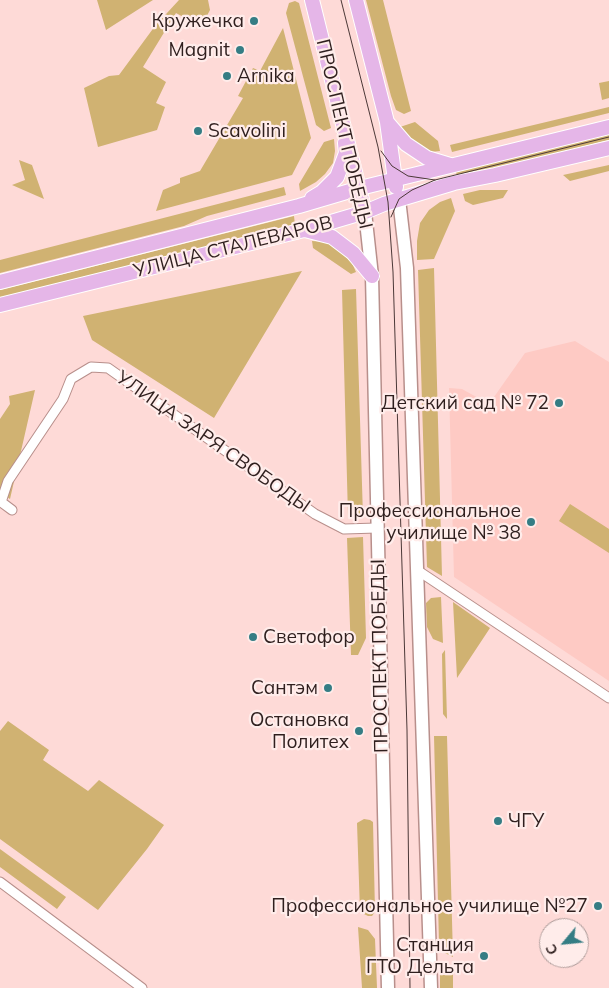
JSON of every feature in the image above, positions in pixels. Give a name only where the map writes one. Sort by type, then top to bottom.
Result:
[{"type":"main road","name":"ПРОСПЕКТ ПОБЕДЫ","points":[[312,0],[360,188],[372,276],[388,988]]},
{"type":"main road","name":"ПРОСПЕКТ ПОБЕДЫ","points":[[356,0],[387,122],[407,268],[431,988]]},
{"type":"main road","points":[[387,122],[406,144],[427,158],[451,165]]},
{"type":"main road","name":"УЛИЦА СТАЛЕВАРОВ","points":[[0,282],[299,206],[360,188],[609,127]]},
{"type":"main road","points":[[299,206],[322,192],[337,177],[346,152],[345,132]]},
{"type":"main road","name":"УЛИЦА СТАЛЕВАРОВ","points":[[0,305],[304,230],[454,183],[609,148]]},
{"type":"main road","points":[[304,230],[332,237],[353,253],[372,276]]},
{"type":"street","name":"УЛИЦА ЗАРЯ СВОБОДЫ","points":[[0,501],[8,481],[63,399],[71,379],[91,367],[108,368],[315,514],[344,529],[377,528]]},
{"type":"street","points":[[0,501],[12,510]]},
{"type":"street","points":[[417,570],[609,698]]},
{"type":"street","points":[[0,882],[142,988]]},
{"type":"shaded area","points":[[97,0],[153,0],[106,30]]},
{"type":"shaded area","points":[[179,0],[208,0],[210,10],[201,27],[176,13],[143,67],[166,82],[156,103],[165,107],[157,130],[98,147],[84,88],[109,76],[119,75],[155,26]]},
{"type":"shaded area","points":[[366,0],[383,0],[411,111],[404,114],[396,110],[391,96]]},
{"type":"shaded area","points":[[295,1],[299,3],[331,128],[324,131],[316,125],[286,13],[289,3]]},
{"type":"shaded area","points":[[283,28],[311,138],[292,175],[156,211],[163,190],[180,183],[180,178],[200,171],[243,98],[238,96],[253,68],[260,71]]},
{"type":"shaded area","points":[[609,81],[609,98],[602,100],[599,83]]},
{"type":"shaded area","points":[[609,107],[609,113],[452,152],[450,145]]},
{"type":"shaded area","points":[[415,122],[438,141],[440,151],[431,152],[419,148],[409,140],[400,127]]},
{"type":"shaded area","points":[[609,133],[609,140],[457,178],[456,171]]},
{"type":"shaded area","points":[[334,139],[333,163],[316,182],[300,191],[299,184],[324,142]]},
{"type":"shaded area","points":[[19,160],[32,165],[44,199],[12,185],[25,180]]},
{"type":"shaded area","points":[[609,165],[609,171],[570,181],[563,175]]},
{"type":"shaded area","points":[[284,187],[286,195],[207,216],[184,226],[0,273],[0,260]]},
{"type":"shaded area","points":[[480,190],[508,190],[503,198],[473,205],[465,201],[463,194]]},
{"type":"shaded area","points":[[451,198],[455,211],[434,259],[417,260],[417,241],[420,223],[429,210],[440,202]]},
{"type":"shaded area","points":[[294,216],[295,225],[0,299],[0,290]]},
{"type":"shaded area","points":[[312,241],[326,242],[335,247],[352,263],[356,272],[351,274],[313,248]]},
{"type":"shaded area","points":[[434,268],[442,576],[427,567],[418,270]]},
{"type":"shaded area","points":[[302,271],[214,418],[92,340],[83,316]]},
{"type":"shaded area","points":[[356,289],[363,517],[348,517],[342,290]]},
{"type":"shaded area","name":"Профессиональное училище № 38","points":[[575,341],[609,362],[609,681],[454,577],[449,388],[462,389],[489,404],[525,353]]},
{"type":"shaded area","points":[[35,390],[10,499],[0,492],[0,419],[10,404],[9,396]]},
{"type":"shaded area","points":[[570,504],[609,529],[609,553],[559,521]]},
{"type":"shaded area","points":[[363,537],[366,638],[358,655],[351,655],[347,538]]},
{"type":"shaded area","points":[[441,597],[443,643],[433,639],[427,627],[426,603],[431,598]]},
{"type":"shaded area","points":[[453,602],[490,628],[457,678]]},
{"type":"shaded area","points":[[445,650],[447,719],[443,714],[442,654]]},
{"type":"shaded area","points":[[8,721],[49,750],[43,760],[88,791],[99,780],[164,825],[98,910],[0,839],[0,731]]},
{"type":"shaded area","points":[[434,736],[447,736],[453,957],[445,953],[439,944]]},
{"type":"shaded area","points":[[364,819],[373,822],[375,912],[372,916],[360,912],[357,823]]},
{"type":"shaded area","points":[[0,849],[66,897],[57,909],[0,867]]},
{"type":"shaded area","points":[[358,927],[368,930],[375,939],[377,988],[362,988]]},
{"type":"shaded area","points":[[446,967],[453,969],[453,988],[440,988],[440,972]]},
{"type":"tram line","points":[[341,0],[378,147],[388,202],[393,272],[407,730],[410,988]]},
{"type":"tram line","points":[[391,217],[399,199],[412,190],[435,180],[609,137]]},
{"type":"tram line","points":[[381,151],[392,166],[408,176],[435,180]]},
{"type":"place","name":"Кружечка","points":[[254,21]]},
{"type":"place","name":"Magnit","points":[[240,50]]},
{"type":"place","name":"Arnika","points":[[227,76]]},
{"type":"place","name":"Scavolini","points":[[198,131]]},
{"type":"place","name":"Детский сад № 72","points":[[559,403]]},
{"type":"place","name":"Профессиональное училище № 38","points":[[531,522]]},
{"type":"place","name":"Светофор","points":[[253,637]]},
{"type":"place","name":"Сантэм","points":[[328,688]]},
{"type":"place","name":"Остановка Политех","points":[[359,731]]},
{"type":"place","name":"ЧГУ","points":[[498,821]]},
{"type":"place","name":"Профессиональное училище №27","points":[[598,906]]},
{"type":"place","name":"Станция ГТО Дельта","points":[[484,956]]}]
